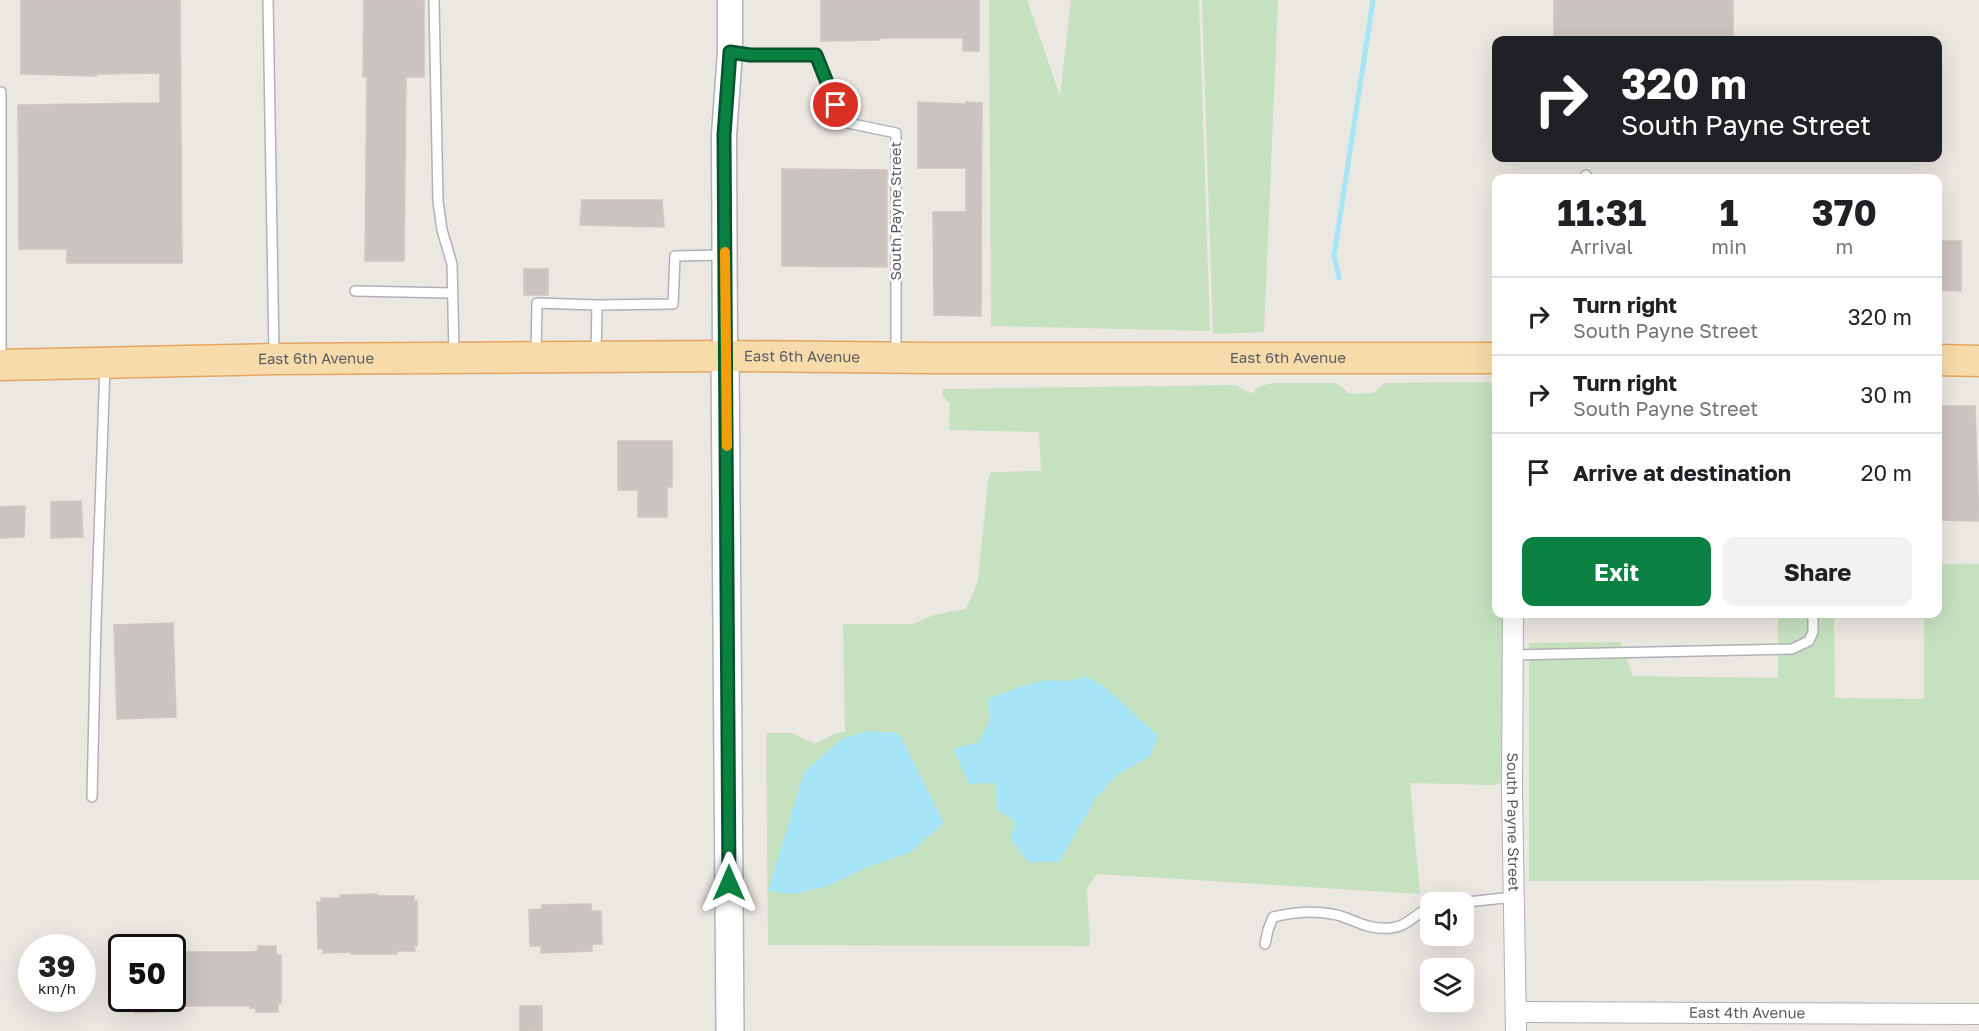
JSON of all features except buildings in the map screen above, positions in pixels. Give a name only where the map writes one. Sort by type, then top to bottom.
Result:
[{"type":"main road","name":"East 6th Avenue","points":[[1,365],[274,359],[725,356],[1492,358]]},
{"type":"main road","points":[[725,356],[730,1031]]},
{"type":"main road","points":[[1942,360],[1979,361]]},
{"type":"street","points":[[725,356],[724,135],[730,52],[730,0]]},
{"type":"street","name":"South Payne Street","points":[[1513,618],[1513,897],[1516,1022]]},
{"type":"street","name":"East 4th Avenue","points":[[1516,1022],[1979,1014]]},
{"type":"lane","points":[[268,0],[274,359]]},
{"type":"lane","points":[[434,0],[438,201],[442,230],[452,264],[454,359]]},
{"type":"lane","name":"South Payne Street","points":[[730,52],[750,55],[816,55],[843,122],[896,133],[896,357]]},
{"type":"lane","points":[[0,92],[1,365]]},
{"type":"lane","points":[[536,358],[537,303],[673,304],[675,256],[725,254]]},
{"type":"lane","points":[[355,291],[452,293]]},
{"type":"lane","points":[[596,357],[597,305]]},
{"type":"lane","points":[[92,797],[105,364]]},
{"type":"lane","points":[[1512,655],[1792,649],[1809,641],[1813,632],[1813,618]]},
{"type":"lane","points":[[1474,901],[1513,897]]},
{"type":"lane","points":[[1266,944],[1273,917],[1293,913],[1337,915],[1368,928],[1393,928],[1414,920],[1420,913]]},
{"type":"green space","points":[[989,0],[1027,0],[1060,96],[1071,0],[1199,0],[1210,331],[991,326]]},
{"type":"green space","points":[[1202,0],[1278,0],[1264,332],[1213,334]]},
{"type":"green space","points":[[1490,382],[1492,385],[1492,618],[1503,618],[1504,782],[1494,785],[1410,783],[1420,894],[1097,874],[1087,888],[1090,946],[768,945],[766,733],[792,733],[815,744],[845,731],[843,624],[913,624],[934,615],[966,609],[978,581],[988,481],[991,472],[1041,471],[1039,432],[949,430],[950,404],[942,395],[943,389],[1236,385],[1253,393],[1258,387],[1272,383],[1336,383],[1350,394],[1373,393],[1385,383]]},
{"type":"green space","points":[[1942,564],[1979,564],[1979,880],[1529,881],[1529,643],[1620,642],[1633,676],[1778,678],[1778,618],[1834,618],[1835,698],[1924,699],[1924,618],[1942,618]]},
{"type":"water","points":[[1086,676],[1106,688],[1158,736],[1150,756],[1117,775],[1096,798],[1059,862],[1028,862],[1010,838],[1016,822],[997,810],[996,783],[969,784],[953,749],[979,742],[990,719],[988,699],[1046,680],[1069,681]]},
{"type":"water","points":[[868,731],[899,733],[944,823],[909,853],[866,868],[825,887],[793,894],[768,891],[804,772],[842,739]]},
{"type":"waterway","points":[[1339,278],[1334,256],[1373,0]]},
{"type":"slow traffic","points":[[725,252],[727,446]]},
{"type":"route","points":[[729,883],[724,135],[730,52],[750,55],[816,55],[836,105]]}]
